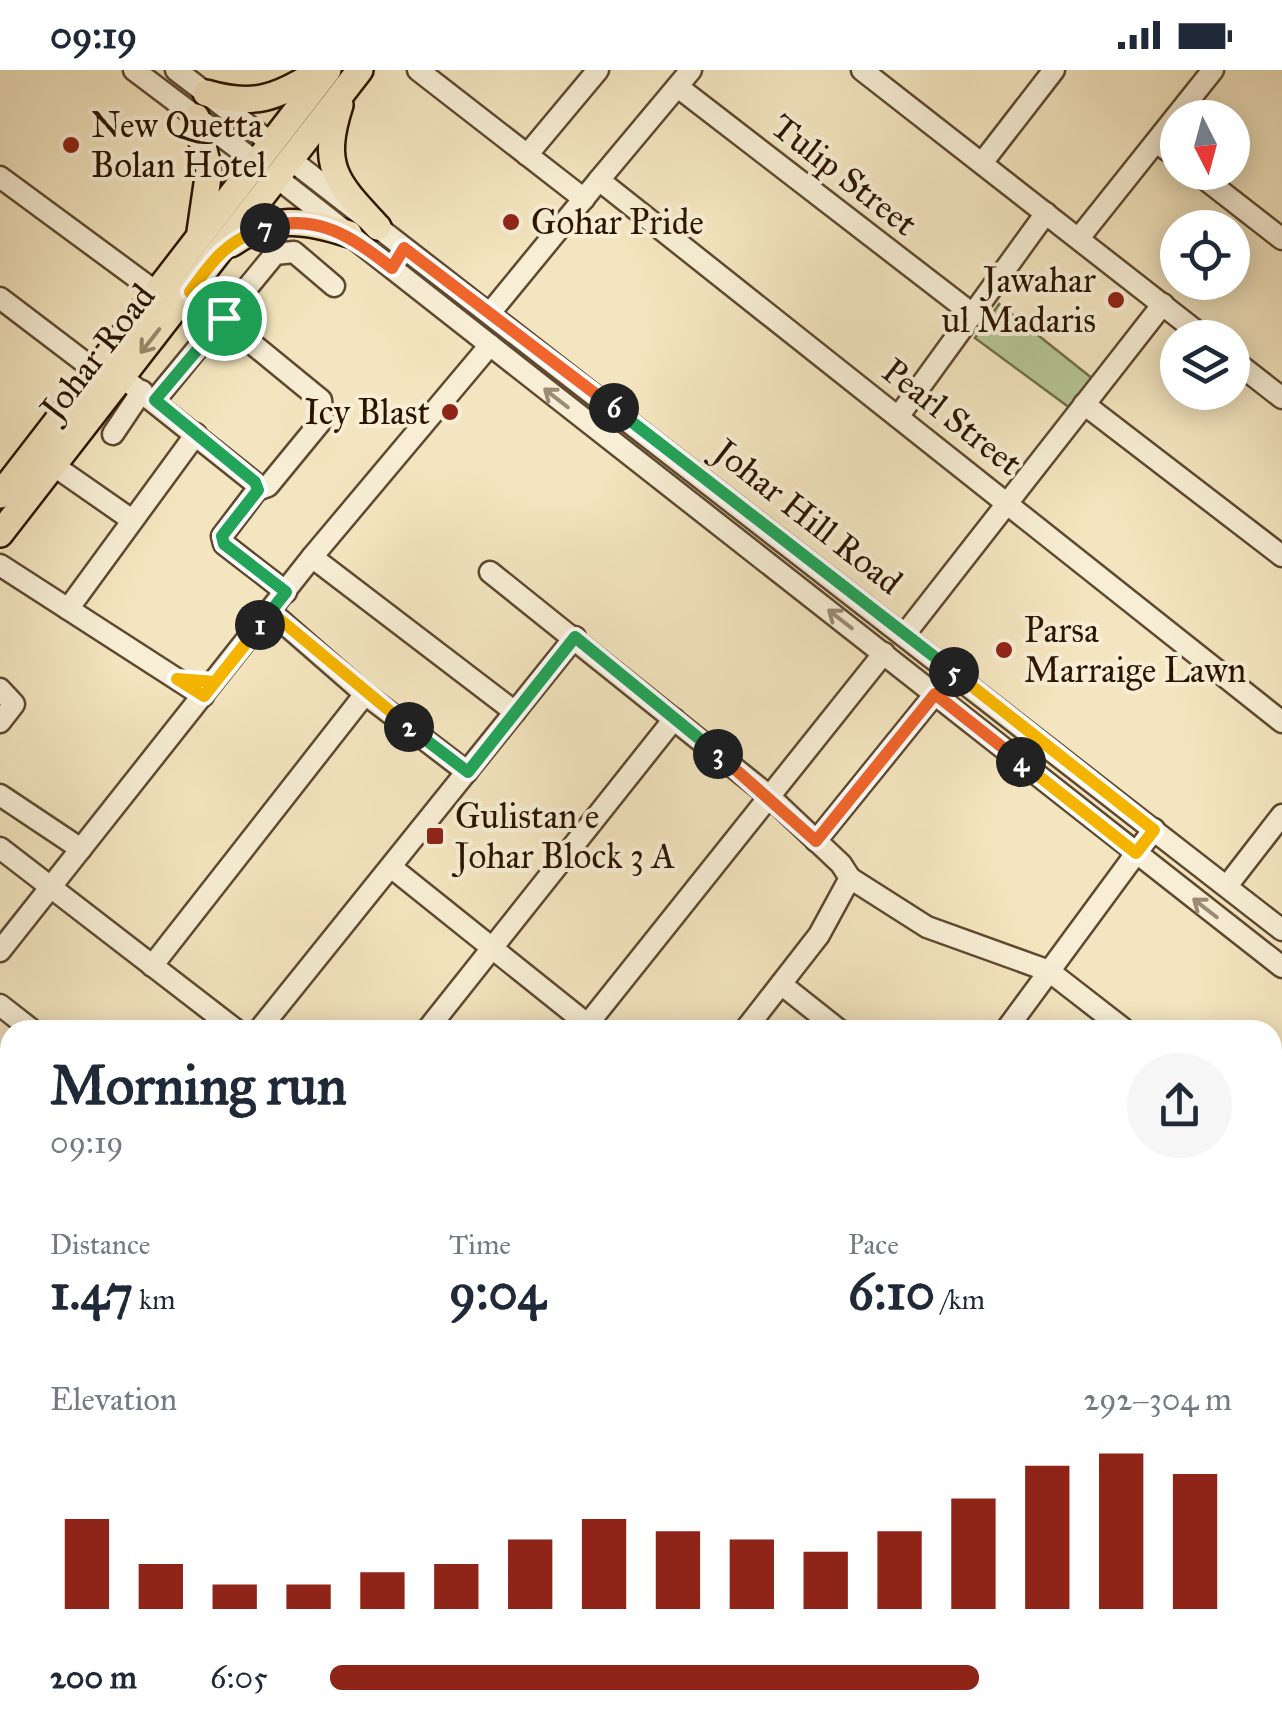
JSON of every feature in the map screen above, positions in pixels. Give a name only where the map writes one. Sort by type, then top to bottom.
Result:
[{"type":"main road","points":[[349,234],[309,221],[276,224],[208,245],[208,170],[201,105],[263,100],[338,75],[330,166],[352,199],[378,227]]},
{"type":"main road","name":"Johar Road","points":[[0,495],[156,292],[208,245],[338,75]]},
{"type":"main road","name":"Johar Road","points":[[0,534],[54,465],[140,389],[190,292],[208,245]]},
{"type":"street","points":[[134,70],[201,105],[273,160]]},
{"type":"street","points":[[176,70],[201,105]]},
{"type":"street","points":[[418,70],[584,199]]},
{"type":"street","points":[[527,155],[598,70]]},
{"type":"street","points":[[490,312],[691,70]]},
{"type":"street","points":[[982,163],[1054,70]]},
{"type":"street","points":[[1078,238],[1213,70]]},
{"type":"street","points":[[866,71],[1183,320]]},
{"type":"street","name":"Tulip Street","points":[[678,87],[971,313]]},
{"type":"street","points":[[1156,142],[1160,145]]},
{"type":"street","name":"Johar Hill Road","points":[[273,160],[378,227],[490,312],[1282,930]]},
{"type":"street","name":"Johar Hill Road","points":[[273,160],[349,234],[1282,967]]},
{"type":"street","points":[[0,176],[156,292]]},
{"type":"street","name":"Pearl Street","points":[[599,180],[1282,722]]},
{"type":"street","points":[[1219,190],[1282,238]]},
{"type":"street","points":[[898,417],[1046,213]]},
{"type":"street","points":[[392,268],[404,248]]},
{"type":"street","points":[[113,434],[140,389],[224,318],[275,254],[294,252],[334,286]]},
{"type":"street","points":[[190,292],[320,400],[324,410],[322,419],[268,486],[258,490],[222,536],[224,544],[286,592]]},
{"type":"street","points":[[905,634],[1163,304]]},
{"type":"street","points":[[4,308],[96,371]]},
{"type":"street","points":[[0,951],[312,557],[490,346]]},
{"type":"street","points":[[1250,373],[1282,398]]},
{"type":"street","points":[[140,389],[255,482],[258,490]]},
{"type":"street","points":[[1084,404],[1282,556]]},
{"type":"street","points":[[68,609],[196,434]]},
{"type":"street","points":[[54,465],[132,520]]},
{"type":"street","points":[[312,557],[514,712]]},
{"type":"street","points":[[0,565],[177,679],[209,689]]},
{"type":"street","points":[[490,572],[768,794],[850,878],[927,927],[1048,971],[1113,1020]]},
{"type":"street","points":[[271,612],[366,694],[468,772]]},
{"type":"street","points":[[267,1020],[575,637]]},
{"type":"street","points":[[590,1020],[884,654]]},
{"type":"street","points":[[0,689],[14,704],[0,722]]},
{"type":"street","points":[[152,966],[366,694]]},
{"type":"street","points":[[816,841],[935,694]]},
{"type":"street","points":[[434,1020],[674,718]]},
{"type":"street","points":[[0,795],[81,848]]},
{"type":"street","points":[[1226,886],[1282,816]]},
{"type":"street","points":[[1013,1020],[1154,830]]},
{"type":"street","points":[[0,848],[223,1020]]},
{"type":"street","points":[[391,867],[577,1020]]},
{"type":"street","points":[[753,1020],[818,936],[850,878]]},
{"type":"street","points":[[780,984],[825,1020]]},
{"type":"green space","points":[[999,304],[1093,379],[1070,408],[975,338]]},
{"type":"place","name":"New Quetta Bolan Hotel","points":[[71,145]]},
{"type":"place","name":"Gohar Pride","points":[[511,222]]},
{"type":"place","name":"Jawahar ul Madaris","points":[[1116,300]]},
{"type":"place","name":"Icy Blast","points":[[450,412]]},
{"type":"place","name":"Parsa Marraige Lawn","points":[[1004,650]]},
{"type":"place","name":"Gulistan e Johar Block 3 A","points":[[435,836]]},
{"type":"route","points":[[309,221],[349,234],[392,268],[404,248],[1154,830],[1136,853],[935,694],[816,841],[768,794],[575,637],[468,772],[366,694],[271,612],[204,696],[177,679],[215,682],[286,592],[224,544],[222,536],[258,490],[255,482],[155,400],[224,318],[190,292],[218,252],[246,234],[276,224],[309,221]]}]
